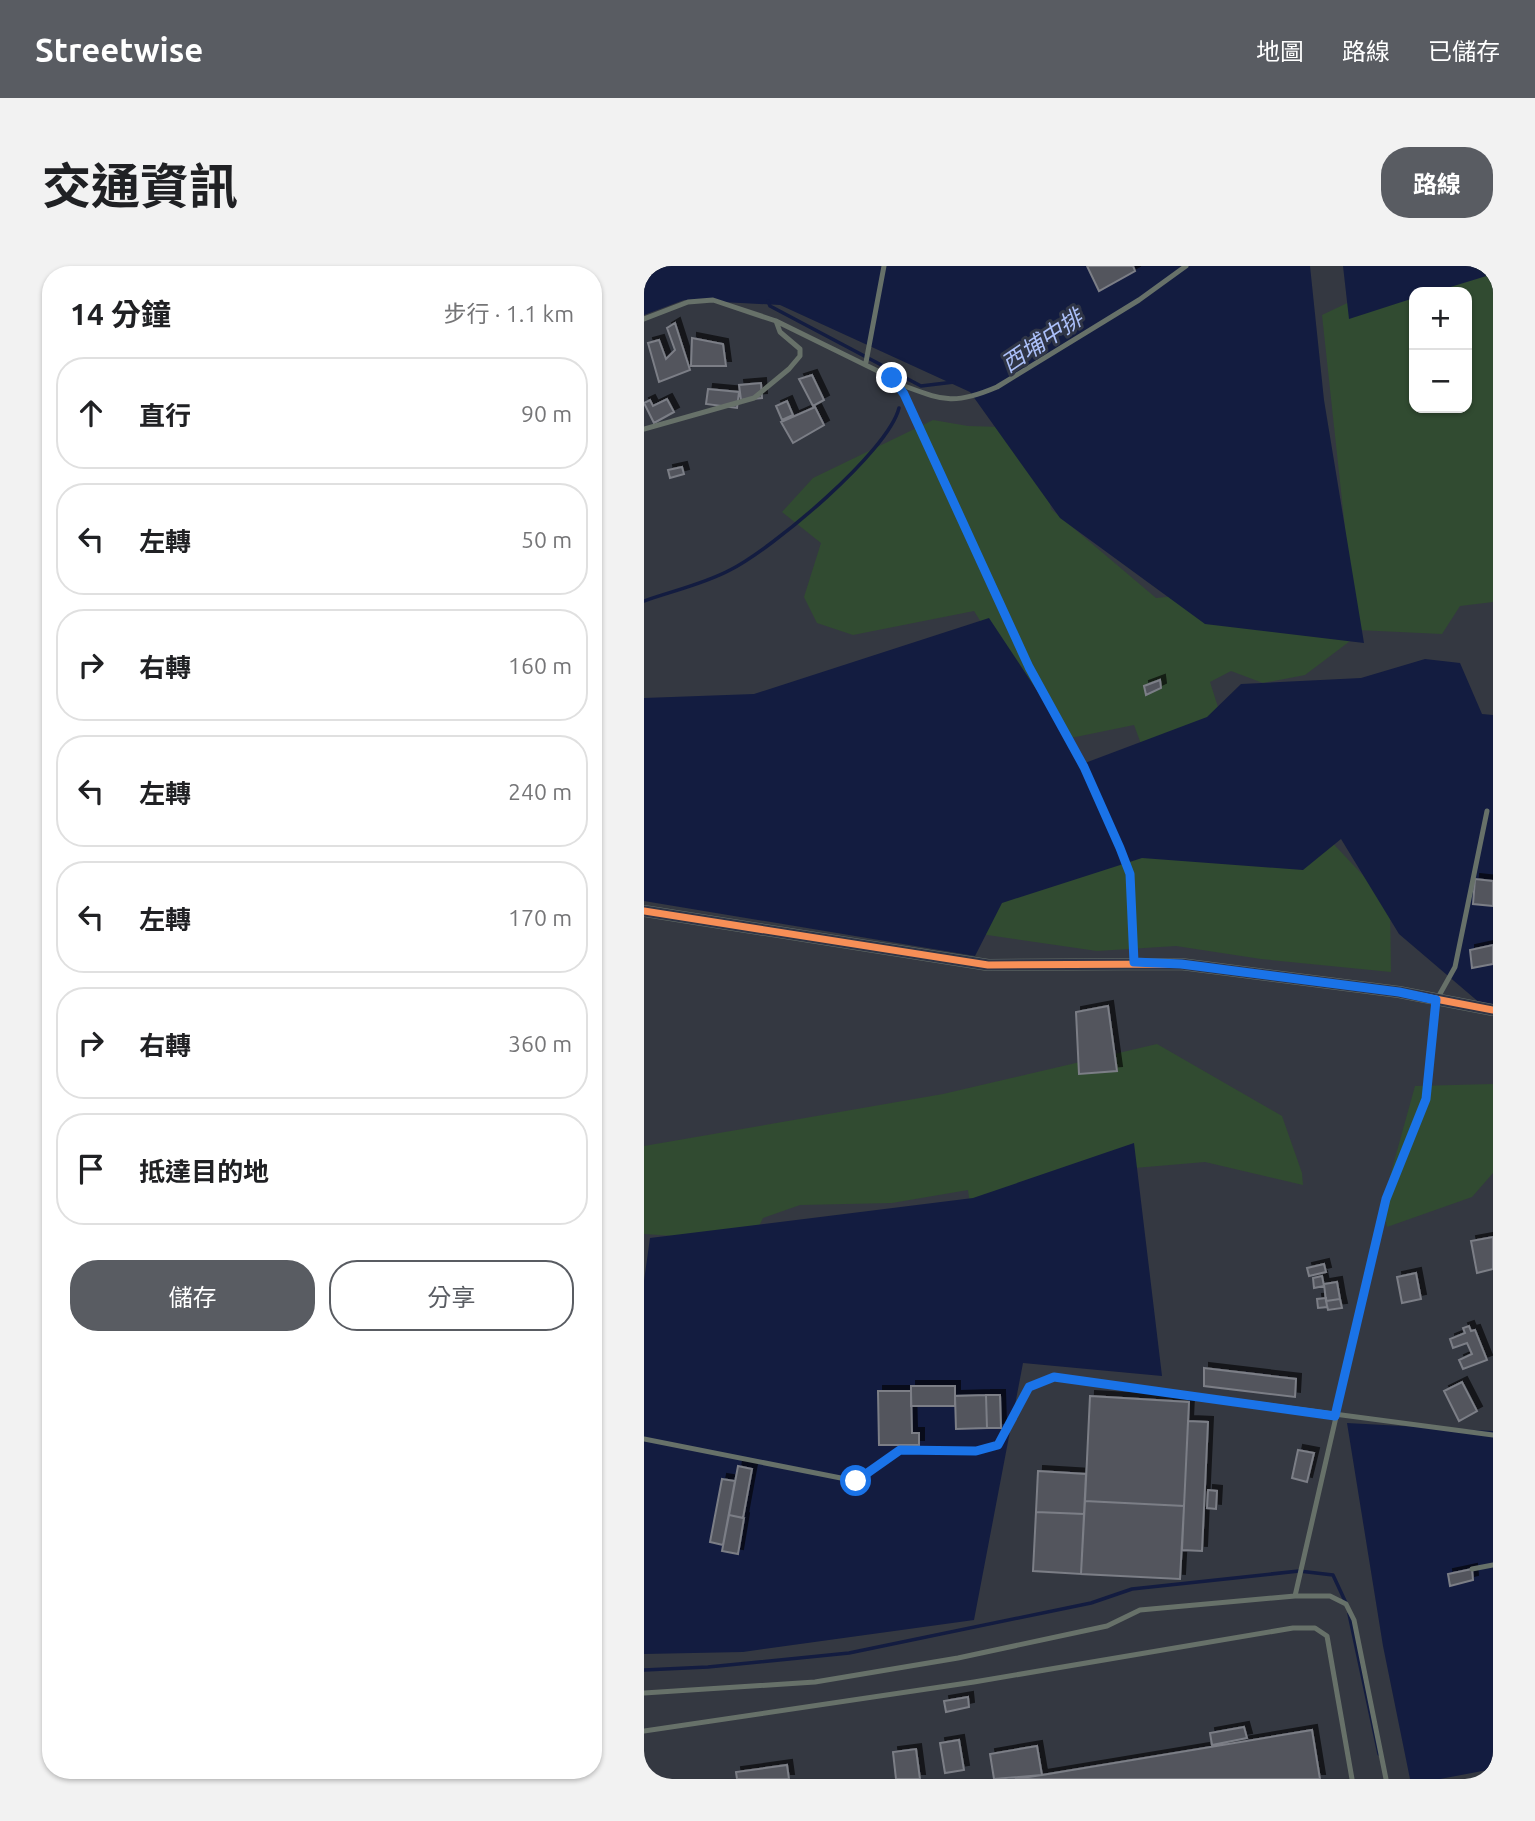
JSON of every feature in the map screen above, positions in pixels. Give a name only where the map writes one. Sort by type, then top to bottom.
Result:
[{"type":"street","points":[[644,912],[988,965],[1134,962],[1181,964],[1399,992],[1493,1010]]},
{"type":"lane","points":[[866,362],[884,266]]},
{"type":"lane","points":[[896,383],[940,401],[975,396],[997,387],[1139,300],[1186,266]]},
{"type":"lane","points":[[644,319],[688,302],[713,300],[776,321],[866,362],[896,383],[1023,656],[1084,767],[1120,848],[1130,874],[1134,962]]},
{"type":"lane","points":[[644,429],[754,398],[789,369],[800,356],[800,349],[780,332],[776,321]]},
{"type":"lane","points":[[1295,1596],[1386,1199],[1426,1099],[1436,1000],[1455,967],[1487,811]]},
{"type":"lane","points":[[644,1439],[856,1481],[900,1450],[976,1451],[998,1445],[1029,1387],[1054,1377],[1493,1436]]},
{"type":"lane","points":[[1472,1569],[1493,1565]]},
{"type":"lane","points":[[644,1693],[815,1682],[958,1658],[1107,1626],[1140,1610],[1295,1596],[1329,1596],[1346,1604],[1354,1620],[1386,1779]]},
{"type":"lane","points":[[644,1731],[974,1682],[1293,1628],[1315,1628],[1327,1636],[1352,1779]]},
{"type":"green space","points":[[1493,266],[1493,602],[1460,606],[1442,634],[1357,630],[1358,635],[1305,675],[1263,683],[1231,671],[1210,682],[1254,820],[1326,836],[1390,904],[1391,972],[1261,959],[1176,946],[1097,951],[960,931],[1022,875],[1167,814],[1134,725],[1056,741],[974,611],[853,635],[817,623],[804,597],[821,543],[782,512],[813,478],[933,420],[968,426],[1037,428],[1051,509],[1156,598],[1284,586],[1352,593],[1322,315],[1402,277]]},
{"type":"green space","points":[[1157,1044],[1282,1116],[1302,1173],[1303,1185],[1205,1162],[1099,1171],[973,1225],[968,1190],[892,1203],[800,1205],[763,1218],[752,1241],[644,1234],[644,1146],[943,1094]]},
{"type":"green space","points":[[1493,1084],[1493,1173],[1472,1197],[1387,1227],[1382,1205],[1415,1086]]},
{"type":"water","points":[[644,266],[1310,266],[1324,400],[1364,643],[1205,624],[1060,518],[970,392],[780,305],[684,300],[644,315]]},
{"type":"water","points":[[1343,266],[1493,266],[1493,274],[1450,287],[1409,287],[1409,300],[1349,319]]},
{"type":"water","points":[[989,618],[1085,763],[1207,717],[1241,684],[1361,678],[1425,659],[1460,663],[1482,714],[1493,715],[1493,1006],[1481,1004],[1399,934],[1341,839],[1303,870],[1142,858],[1002,903],[975,956],[644,901],[644,698],[754,694]]},
{"type":"water","points":[[1134,1143],[1162,1376],[1023,1363],[974,1620],[743,1652],[644,1654],[644,1281],[650,1238],[973,1198]]},
{"type":"water","points":[[1347,1423],[1493,1431],[1493,1769],[1440,1779],[1410,1779],[1383,1646]]},
{"type":"building","points":[[1087,266],[1133,266],[1135,271],[1099,291]]},
{"type":"building","points":[[675,323],[690,370],[659,382],[648,343],[659,340],[666,359],[675,350],[667,328]]},
{"type":"building","points":[[692,338],[723,344],[726,366],[691,366]]},
{"type":"building","points":[[812,375],[824,400],[813,406],[799,379]]},
{"type":"building","points":[[761,383],[762,398],[741,400],[739,385]]},
{"type":"building","points":[[708,389],[739,392],[737,408],[706,404]]},
{"type":"building","points":[[667,399],[674,412],[654,423],[644,403],[650,400],[653,406]]},
{"type":"building","points":[[787,401],[793,415],[782,420],[776,406]]},
{"type":"building","points":[[815,407],[824,425],[793,443],[781,422]]},
{"type":"building","points":[[682,467],[684,474],[670,478],[668,470]]},
{"type":"building","points":[[1160,680],[1161,688],[1146,695],[1144,686]]},
{"type":"building","points":[[1475,879],[1493,881],[1493,906],[1473,904]]},
{"type":"building","points":[[1493,945],[1493,964],[1472,968],[1470,950]]},
{"type":"building","points":[[1108,1006],[1117,1071],[1079,1074],[1076,1012]]},
{"type":"building","points":[[1493,1237],[1493,1269],[1477,1273],[1471,1241]]},
{"type":"building","points":[[1324,1264],[1326,1272],[1309,1276],[1307,1268]]},
{"type":"building","points":[[1416,1273],[1421,1299],[1402,1303],[1397,1277]]},
{"type":"building","points":[[1322,1276],[1324,1286],[1314,1288],[1313,1278]]},
{"type":"building","points":[[1337,1282],[1340,1299],[1326,1301],[1324,1284]]},
{"type":"building","points":[[1326,1298],[1327,1307],[1318,1308],[1317,1299]]},
{"type":"building","points":[[1340,1299],[1342,1308],[1328,1310],[1326,1301]]},
{"type":"building","points":[[1469,1326],[1471,1331],[1475,1330],[1487,1360],[1463,1369],[1459,1360],[1472,1354],[1467,1343],[1453,1348],[1450,1339],[1465,1333],[1463,1328]]},
{"type":"building","points":[[1204,1368],[1296,1379],[1295,1397],[1204,1386]]},
{"type":"building","points":[[1462,1382],[1477,1411],[1459,1421],[1444,1391]]},
{"type":"building","points":[[911,1386],[955,1386],[955,1406],[911,1406]]},
{"type":"building","points":[[878,1391],[911,1391],[912,1433],[919,1433],[919,1445],[879,1445]]},
{"type":"building","points":[[986,1395],[1000,1395],[1001,1428],[987,1428]]},
{"type":"building","points":[[986,1395],[987,1428],[956,1429],[955,1396]]},
{"type":"building","points":[[1090,1396],[1189,1402],[1184,1506],[1085,1501]]},
{"type":"building","points":[[1188,1421],[1208,1422],[1202,1551],[1182,1550]]},
{"type":"building","points":[[1298,1450],[1314,1453],[1307,1482],[1292,1478]]},
{"type":"building","points":[[738,1466],[752,1469],[743,1518],[729,1515]]},
{"type":"building","points":[[1038,1471],[1086,1474],[1084,1514],[1036,1512]]},
{"type":"building","points":[[722,1479],[735,1481],[723,1545],[710,1542]]},
{"type":"building","points":[[1208,1490],[1217,1491],[1216,1509],[1207,1508]]},
{"type":"building","points":[[1085,1501],[1184,1506],[1180,1579],[1081,1574]]},
{"type":"building","points":[[1036,1512],[1084,1514],[1081,1574],[1033,1571]]},
{"type":"building","points":[[729,1515],[744,1518],[738,1554],[722,1551]]},
{"type":"building","points":[[1472,1569],[1473,1580],[1450,1586],[1448,1574]]},
{"type":"building","points":[[968,1697],[969,1707],[946,1712],[944,1701]]},
{"type":"building","points":[[1244,1727],[1247,1738],[1212,1745],[1210,1733]]},
{"type":"building","points":[[1312,1730],[1320,1779],[1015,1779],[1042,1775]]},
{"type":"building","points":[[959,1740],[964,1770],[945,1773],[940,1743]]},
{"type":"building","points":[[1037,1746],[1042,1775],[994,1779],[990,1754]]},
{"type":"building","points":[[916,1749],[920,1779],[896,1779],[893,1752]]},
{"type":"building","points":[[787,1765],[789,1779],[737,1779],[736,1772]]},
{"type":"waterway","name":"西埔中排","points":[[768,301],[770,306],[921,386],[954,382]]},
{"type":"waterway","points":[[644,601],[720,575],[773,542],[852,473],[890,427],[899,408]]},
{"type":"waterway","points":[[644,1670],[708,1667],[849,1653],[1091,1603],[1132,1589],[1299,1571],[1333,1575],[1346,1603]]},
{"type":"waterway","points":[[1349,1614],[1379,1754]]},
{"type":"cycle path","points":[[644,911],[988,965],[1181,964],[1399,992],[1493,1010]]},
{"type":"route","points":[[856,1481],[867,1476],[879,1463],[900,1450],[976,1451],[998,1445],[1029,1387],[1054,1377],[1335,1416],[1386,1199],[1426,1099],[1434,1046],[1436,1000],[1399,992],[1181,964],[1134,962],[1134,912],[1130,874],[1120,848],[1084,767],[1029,667],[1002,611],[904,394],[892,378]]}]
